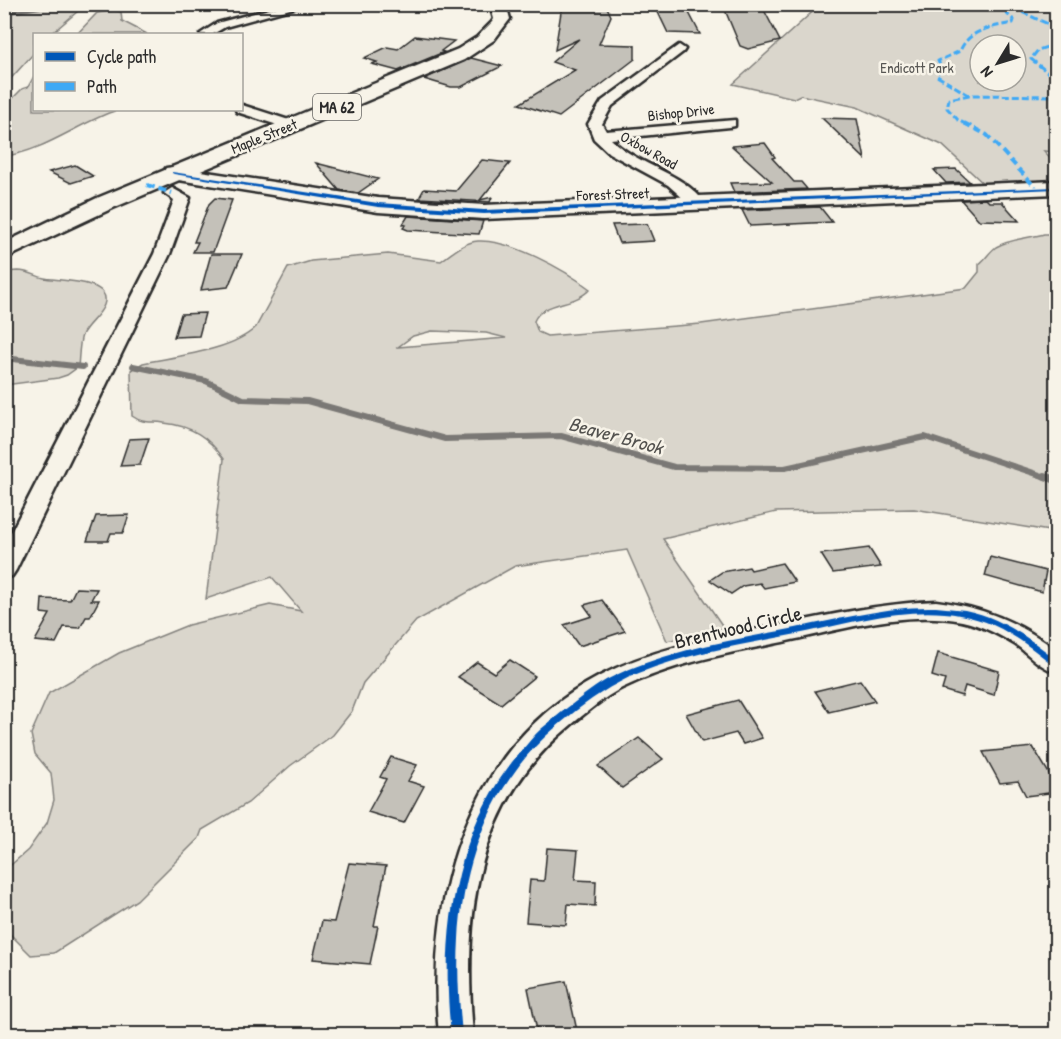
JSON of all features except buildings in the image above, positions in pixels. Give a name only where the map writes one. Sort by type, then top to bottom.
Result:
[{"type":"street","name":"Maple Street","points":[[4,252],[105,203],[173,183],[290,125],[404,80],[476,47],[488,38],[502,19],[498,4]]},
{"type":"street","points":[[208,33],[221,25],[297,5]]},
{"type":"street","name":"Oxbow Road","points":[[679,49],[607,104],[595,124],[599,136],[611,150],[682,188],[698,204]]},
{"type":"street","points":[[243,110],[290,125]]},
{"type":"street","name":"Bishop Drive","points":[[599,136],[730,123]]},
{"type":"street","points":[[4,570],[162,254],[182,198],[173,183]]},
{"type":"street","name":"Forest Street","points":[[173,183],[466,212],[1056,188]]},
{"type":"street","name":"Brentwood Circle","points":[[456,1035],[453,992],[454,931],[464,865],[483,814],[503,777],[536,738],[570,710],[612,681],[722,646],[894,611],[927,609],[958,610],[984,616],[1012,629],[1056,663]]},
{"type":"green space","points":[[5,4],[85,5],[52,33],[33,33],[33,54],[5,85]]},
{"type":"green space","name":"Endicott Park","points":[[820,5],[1056,5],[1056,152],[1044,151],[1056,164],[1056,181],[985,185],[942,145],[857,107],[800,95],[794,98],[733,84]]},
{"type":"green space","points":[[114,10],[121,12],[122,21],[145,33],[78,33],[97,13]]},
{"type":"green space","points":[[33,78],[33,111],[114,111],[33,149],[5,156],[5,106],[22,89],[28,87]]},
{"type":"green space","points":[[1056,234],[1056,532],[914,509],[776,512],[663,539],[724,628],[667,641],[627,550],[515,566],[416,621],[363,683],[352,711],[333,735],[290,766],[248,803],[202,830],[199,838],[137,900],[54,953],[31,955],[5,929],[5,870],[28,850],[47,823],[54,800],[51,773],[35,754],[31,734],[49,693],[119,653],[188,625],[270,605],[301,611],[272,577],[206,599],[224,459],[212,445],[191,430],[159,422],[144,421],[132,416],[131,370],[143,363],[218,347],[246,335],[256,327],[288,268],[311,261],[388,254],[441,261],[458,248],[478,241],[521,250],[552,265],[590,289],[538,315],[534,321],[538,332],[547,336],[701,324],[966,288],[979,272],[979,264],[996,247],[1013,240]],"holes":[[[432,331],[486,333],[506,338],[398,347],[413,336]]]},
{"type":"green space","points":[[18,271],[93,286],[101,290],[105,296],[102,309],[82,335],[78,367],[67,375],[5,385],[5,272]]},
{"type":"waterway","name":"Beaver Brook","points":[[4,13],[58,4]]},
{"type":"waterway","name":"Beaver Brook","points":[[4,358],[83,367]]},
{"type":"waterway","name":"Beaver Brook","points":[[133,366],[206,381],[243,399],[307,401],[445,439],[561,436],[674,467],[785,468],[925,437],[1049,478]]},
{"type":"waterway","name":"Beaver Brook","points":[[1045,476],[1056,480]]},
{"type":"marked path","points":[[1004,4],[1048,24],[1055,43]]},
{"type":"marked path","points":[[969,95],[937,76],[941,67],[938,61],[960,51],[963,44],[980,30],[1013,23],[1014,20],[1006,13],[1005,6]]},
{"type":"marked path","points":[[1056,44],[1038,50],[1031,59],[1056,79]]},
{"type":"marked path","points":[[1037,189],[987,135],[958,120],[947,108],[949,99],[969,95],[1056,96]]},
{"type":"marked path","points":[[147,185],[172,193]]},
{"type":"cycle path","points":[[174,173],[378,205],[484,212],[1056,188]]},
{"type":"cycle path","points":[[456,1034],[452,986],[453,938],[459,892],[471,848],[489,806],[513,767],[544,732],[605,685],[659,662],[707,649],[907,610],[966,613],[995,623],[1025,639],[1056,663]]}]
